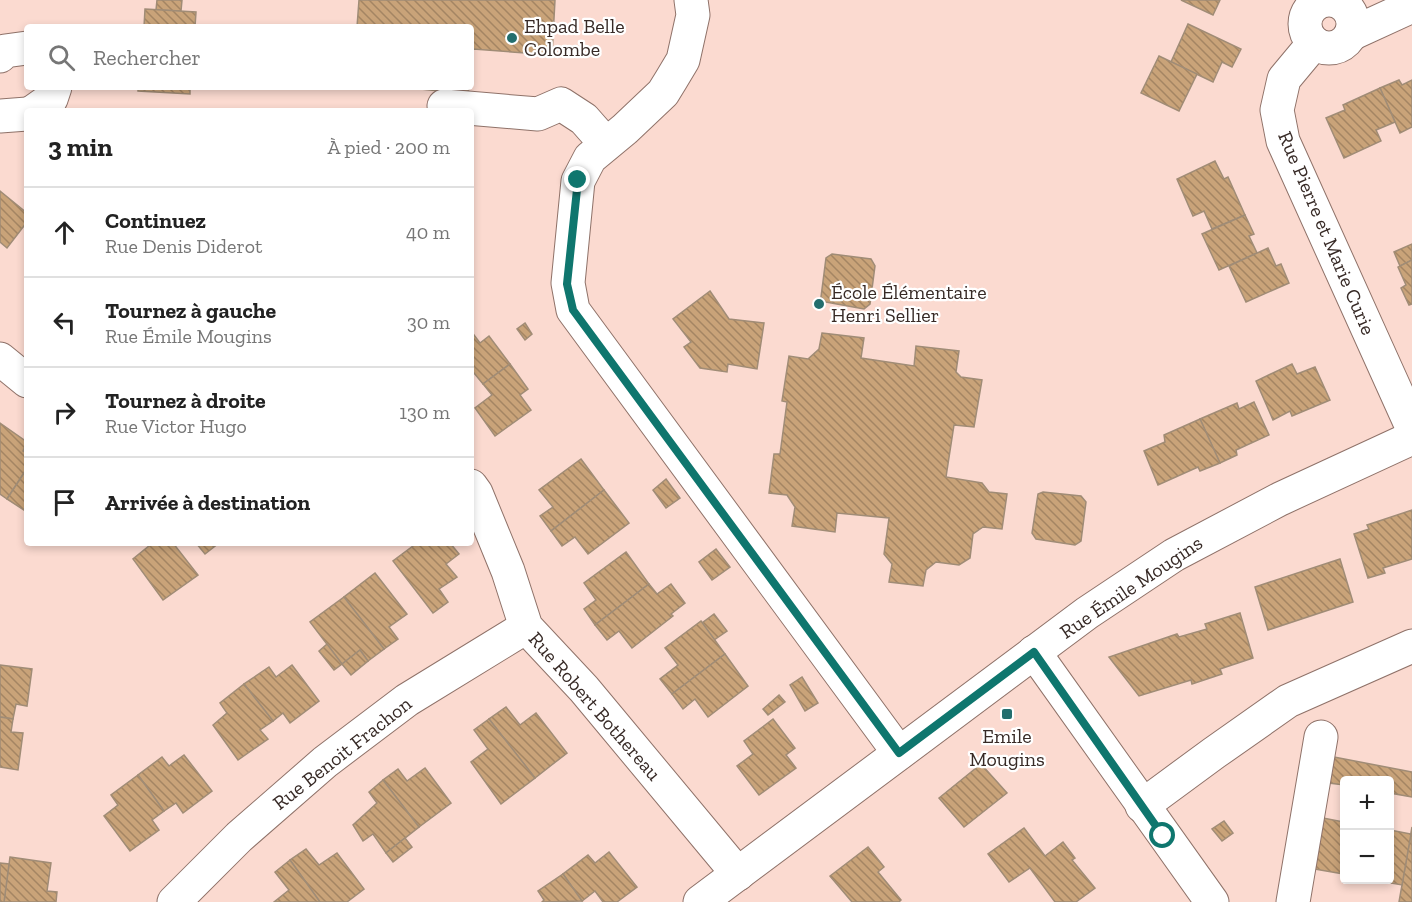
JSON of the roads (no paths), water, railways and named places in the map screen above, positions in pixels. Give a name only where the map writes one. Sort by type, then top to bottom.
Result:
[{"type":"street","points":[[691,0],[693,15],[683,60],[663,93],[590,158],[578,180],[567,284],[573,310],[899,753]]},
{"type":"street","points":[[1351,34],[1352,19],[1344,6],[1338,2],[1323,1],[1310,9],[1305,31],[1314,43],[1328,49],[1342,45],[1351,34],[1412,6]]},
{"type":"street","name":"Rue Pierre et Marie Curie","points":[[1314,43],[1284,79],[1277,110],[1283,141],[1412,427]]},
{"type":"street","points":[[0,56],[5,51],[24,48]]},
{"type":"street","points":[[38,108],[51,99],[54,90]]},
{"type":"street","points":[[474,109],[538,114],[561,104],[584,119],[606,144]]},
{"type":"street","points":[[444,106],[468,108]]},
{"type":"street","points":[[0,116],[24,114]]},
{"type":"street","points":[[0,359],[24,379]]},
{"type":"street","name":"Rue Émile Mougins","points":[[700,902],[1087,613],[1174,555],[1280,499],[1412,438]]},
{"type":"street","name":"Rue Robert Bothereau","points":[[474,490],[508,571],[526,627],[584,689],[738,874]]},
{"type":"street","name":"Rue Benoit Frachon","points":[[174,902],[239,837],[325,762],[407,700],[526,627]]},
{"type":"street","points":[[1142,806],[1288,701],[1412,646]]},
{"type":"street","points":[[1034,652],[1212,902]]},
{"type":"street","points":[[1293,902],[1321,737]]},
{"type":"place","name":"Ehpad Belle Colombe","points":[[512,38]]},
{"type":"place","name":"École Élémentaire Henri Sellier","points":[[819,304]]},
{"type":"place","name":"Emile Mougins","points":[[1007,714]]}]
